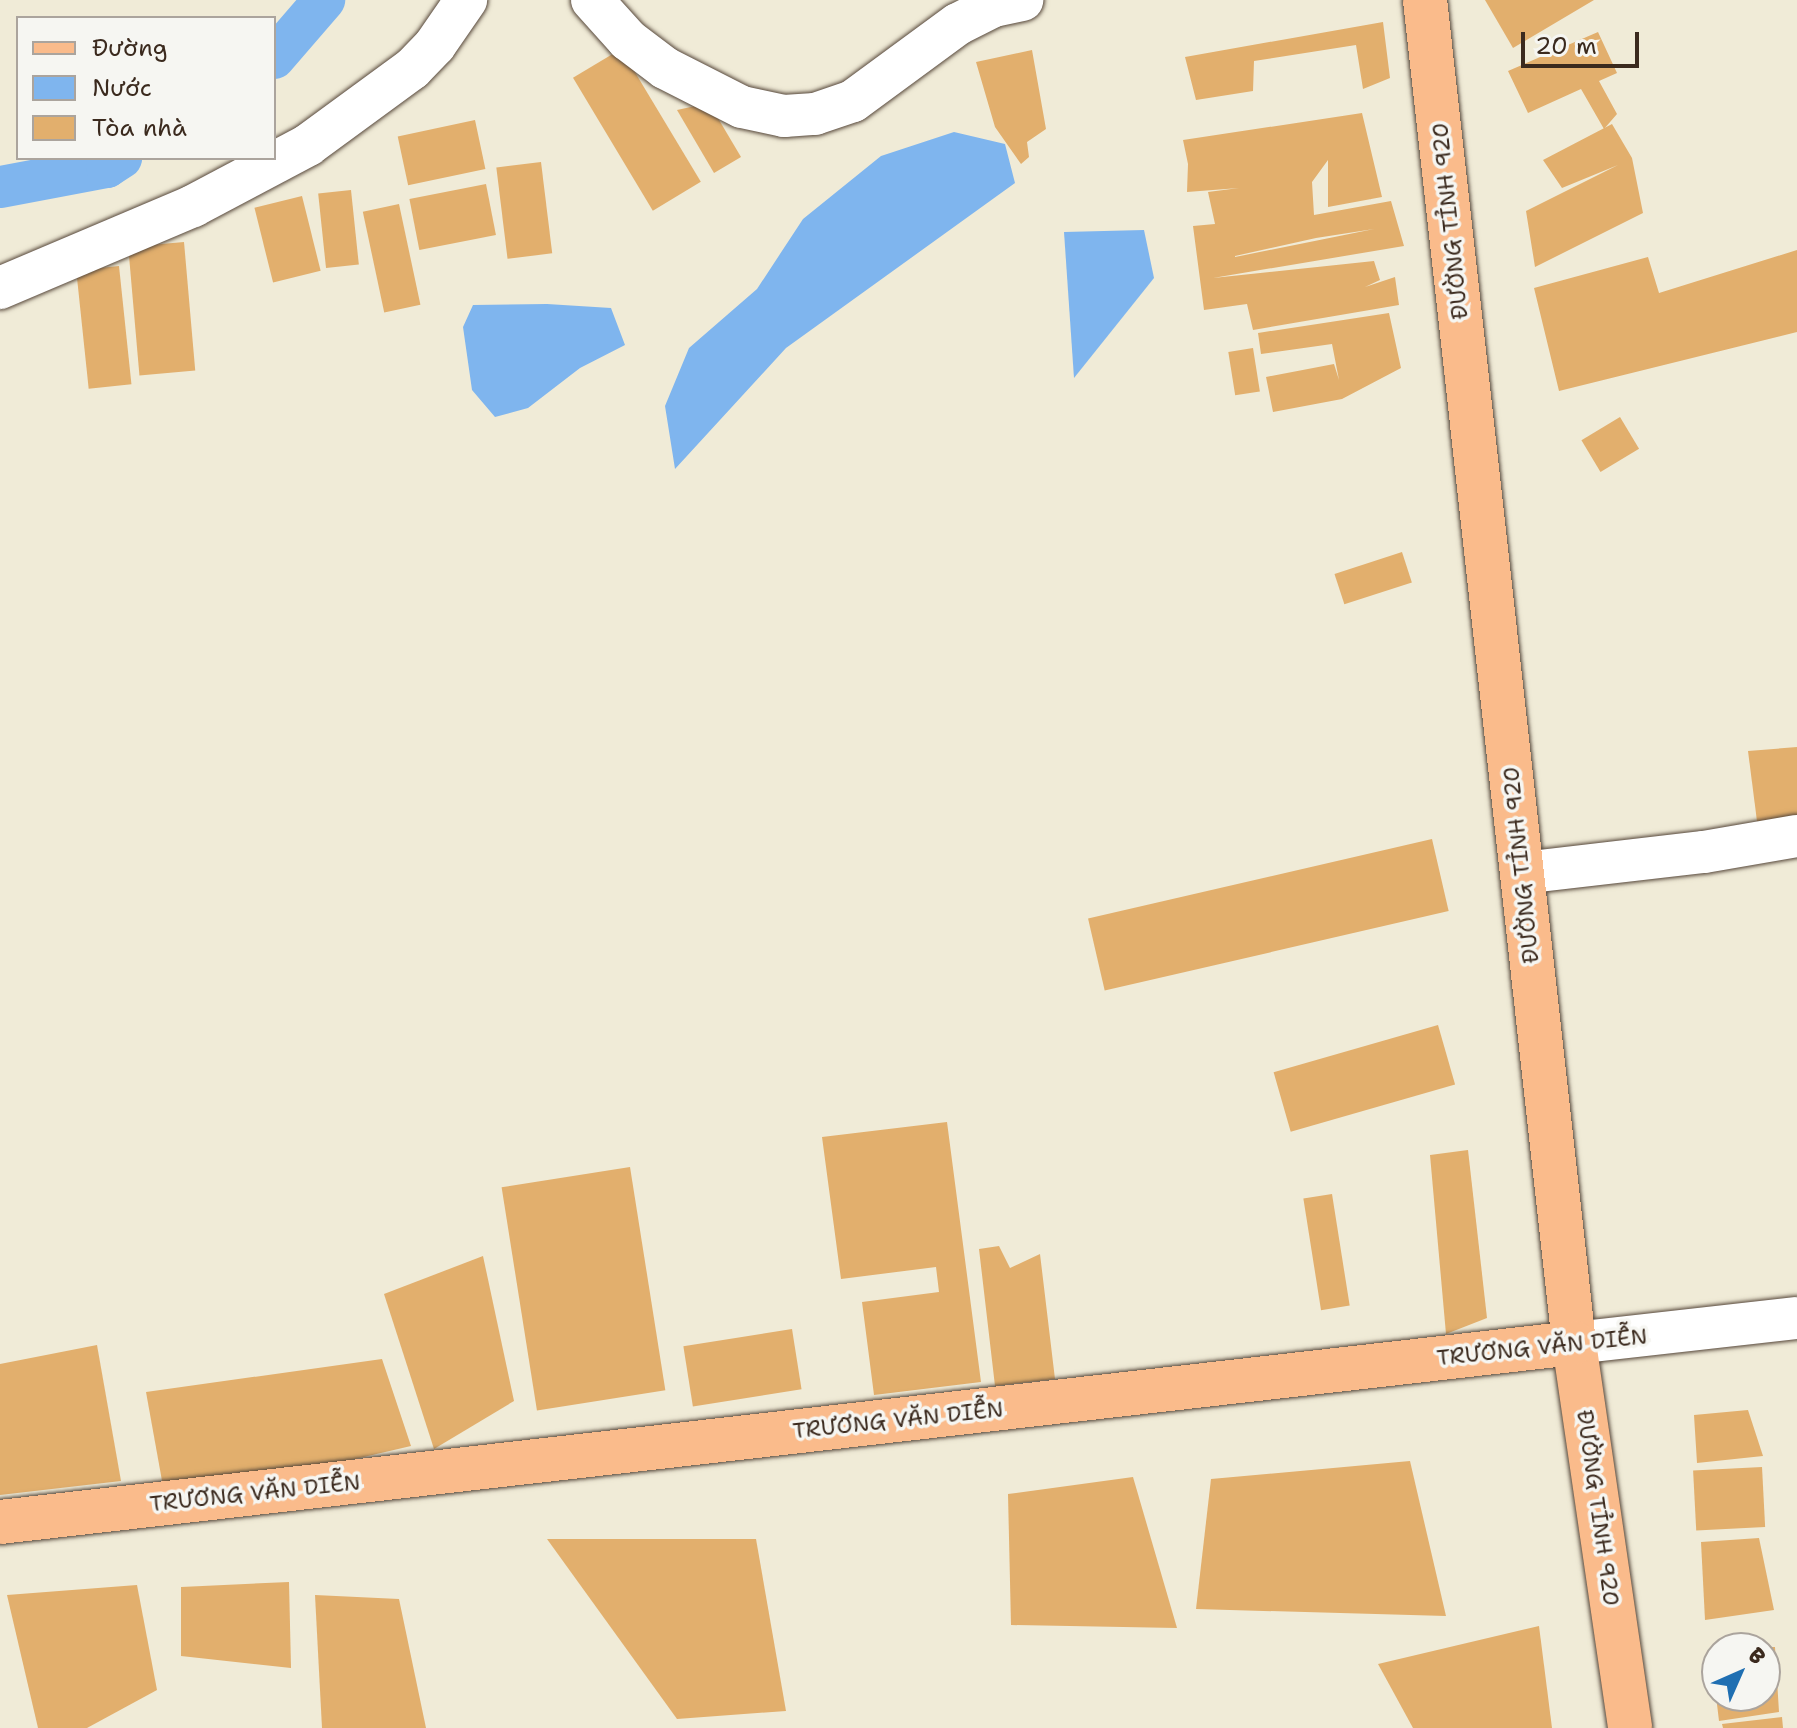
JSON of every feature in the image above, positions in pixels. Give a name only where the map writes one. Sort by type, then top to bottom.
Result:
[{"type":"main road","name":"ĐƯỜNG TỈNH 920","points":[[1425,0],[1574,1343],[1630,1728]]},
{"type":"main road","name":"TRƯƠNG VĂN DIỄN","points":[[0,1522],[1574,1343]]},
{"type":"street","points":[[0,288],[193,206],[308,145],[412,69],[435,45],[466,0]]},
{"type":"street","points":[[592,0],[628,40],[665,68],[742,107],[784,116],[815,114],[853,101],[958,24],[994,6],[1022,0]]},
{"type":"street","points":[[1522,873],[1704,852],[1797,836]]},
{"type":"street","name":"TRƯƠNG VĂN DIỄN","points":[[1574,1343],[1797,1318]]},
{"type":"water","points":[[954,132],[1005,144],[1015,183],[786,348],[675,469],[665,406],[689,348],[757,289],[803,219],[881,156]]},
{"type":"water","points":[[1144,230],[1154,278],[1074,378],[1064,232]]},
{"type":"water","points":[[547,304],[611,308],[625,345],[580,368],[528,408],[495,417],[472,390],[463,327],[473,305]]},
{"type":"building","points":[[1485,0],[1594,0],[1513,48]]},
{"type":"building","points":[[1383,22],[1390,78],[1363,89],[1356,45],[1254,61],[1253,91],[1196,100],[1185,57]]},
{"type":"building","points":[[1598,32],[1617,73],[1599,81],[1617,114],[1604,129],[1581,89],[1528,113],[1508,71]]},
{"type":"building","points":[[621,49],[701,182],[653,211],[573,78]]},
{"type":"building","points":[[1032,50],[1046,129],[1027,142],[1029,157],[1021,164],[995,127],[976,62]]},
{"type":"building","points":[[709,103],[741,157],[714,173],[677,110]]},
{"type":"building","points":[[1362,113],[1382,197],[1328,207],[1328,160],[1312,182],[1314,215],[1391,201],[1404,246],[1213,278],[1374,261],[1380,280],[1365,287],[1395,277],[1399,305],[1253,330],[1247,304],[1204,310],[1193,226],[1215,224],[1208,192],[1239,188],[1187,192],[1188,164],[1183,140]],"holes":[[[1374,229],[1235,257],[1316,238]]]},
{"type":"building","points":[[475,120],[485,169],[408,185],[398,136]]},
{"type":"building","points":[[1612,124],[1632,158],[1643,213],[1535,267],[1526,211],[1618,165],[1562,188],[1543,160]]},
{"type":"building","points":[[541,162],[552,253],[508,259],[496,167]]},
{"type":"building","points":[[486,184],[496,235],[419,250],[409,199]]},
{"type":"building","points":[[351,190],[359,265],[326,268],[318,193]]},
{"type":"building","points":[[302,196],[321,271],[273,283],[254,208]]},
{"type":"building","points":[[399,204],[420,305],[384,312],[363,212]]},
{"type":"building","points":[[184,242],[195,371],[139,375],[128,247]]},
{"type":"building","points":[[1797,250],[1797,332],[1559,391],[1534,288],[1648,257],[1659,293]]},
{"type":"building","points":[[119,266],[131,384],[89,389],[76,270]]},
{"type":"building","points":[[1389,313],[1401,368],[1342,399],[1273,412],[1266,377],[1334,364],[1339,380],[1332,344],[1261,354],[1258,333]]},
{"type":"building","points":[[1253,348],[1260,391],[1235,395],[1228,352]]},
{"type":"building","points":[[1620,417],[1639,449],[1600,472],[1581,440]]},
{"type":"building","points":[[1402,552],[1412,582],[1344,604],[1334,574]]},
{"type":"building","points":[[1797,747],[1797,826],[1758,829],[1748,751]]},
{"type":"building","points":[[1432,839],[1449,911],[1105,991],[1088,918]]},
{"type":"building","points":[[1438,1025],[1455,1085],[1291,1132],[1274,1072]]},
{"type":"building","points":[[947,1122],[981,1382],[874,1395],[862,1302],[939,1292],[936,1267],[841,1279],[822,1137]]},
{"type":"building","points":[[1468,1150],[1487,1318],[1446,1334],[1430,1155]]},
{"type":"building","points":[[630,1167],[665,1390],[537,1411],[502,1187]]},
{"type":"building","points":[[1332,1194],[1350,1306],[1321,1310],[1303,1199]]},
{"type":"building","points":[[999,1246],[1010,1268],[1040,1254],[1055,1379],[995,1386],[979,1249]]},
{"type":"building","points":[[483,1256],[514,1401],[434,1449],[384,1294]]},
{"type":"building","points":[[792,1329],[802,1389],[693,1406],[683,1346]]},
{"type":"building","points":[[97,1345],[121,1481],[0,1495],[0,1364]]},
{"type":"building","points":[[382,1359],[411,1446],[166,1503],[146,1392]]},
{"type":"building","points":[[1748,1410],[1763,1456],[1697,1463],[1694,1415]]},
{"type":"building","points":[[1410,1461],[1446,1616],[1196,1609],[1211,1479]]},
{"type":"building","points":[[1762,1467],[1765,1527],[1696,1531],[1693,1471]]},
{"type":"building","points":[[1133,1477],[1177,1628],[1011,1625],[1008,1494]]},
{"type":"building","points":[[1759,1538],[1774,1610],[1705,1620],[1701,1542]]},
{"type":"building","points":[[547,1539],[756,1539],[786,1711],[677,1719]]},
{"type":"building","points":[[289,1582],[291,1668],[181,1656],[181,1587]]},
{"type":"building","points":[[137,1585],[157,1690],[87,1728],[38,1728],[7,1595]]},
{"type":"building","points":[[315,1595],[399,1599],[426,1728],[322,1728]]},
{"type":"building","points":[[1539,1626],[1552,1728],[1413,1728],[1378,1664]]},
{"type":"building","points":[[1718,1712],[1779,1712],[1719,1721]]},
{"type":"building","points":[[1782,1717],[1783,1728],[1723,1728],[1722,1724]]},
{"type":"waterway","points":[[276,56],[324,0]]},
{"type":"waterway","points":[[0,187],[107,167],[118,160]]}]
